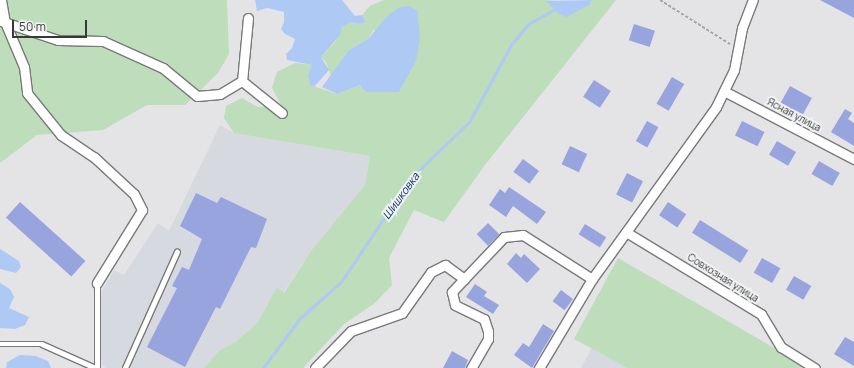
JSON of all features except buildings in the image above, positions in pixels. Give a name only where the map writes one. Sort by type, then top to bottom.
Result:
[{"type":"street","points":[[1,0],[2,22],[24,66],[27,93],[61,135],[94,156],[134,194],[142,210],[97,283]]},
{"type":"street","points":[[539,368],[592,279],[716,107],[734,70],[736,50],[753,0]]},
{"type":"street","points":[[242,81],[248,18]]},
{"type":"street","points":[[2,22],[58,40],[103,41],[163,68],[197,96],[220,94],[242,81]]},
{"type":"street","points":[[242,81],[282,113]]},
{"type":"street","name":"Ясная улица","points":[[724,91],[854,159]]},
{"type":"street","name":"Совхозная улица","points":[[626,232],[761,314],[781,347],[814,368]]},
{"type":"street","points":[[471,368],[488,339],[488,331],[484,319],[455,305],[452,292],[504,237],[512,234],[523,235],[592,279]]},
{"type":"street","points":[[315,368],[351,331],[402,313],[431,272],[445,265],[464,279]]},
{"type":"lane","points":[[125,368],[177,252]]},
{"type":"lane","points":[[0,344],[42,344],[96,368],[97,283]]},
{"type":"path","points":[[660,0],[726,40],[736,50]]},
{"type":"shaded area","points":[[220,125],[234,133],[370,156],[365,185],[311,251],[283,293],[277,287],[258,322],[236,342],[220,350],[204,368],[106,368],[102,365],[97,327],[102,291],[114,270],[124,275],[158,223],[169,231]]},
{"type":"shaded area","points":[[594,344],[637,368],[581,368]]},
{"type":"green space","points":[[0,0],[227,0],[229,54],[218,73],[185,105],[147,105],[103,130],[37,135],[0,163]]},
{"type":"green space","points":[[384,0],[546,0],[590,4],[592,0],[616,0],[485,165],[444,222],[414,210],[389,258],[392,285],[375,303],[344,324],[303,368],[204,368],[220,350],[236,342],[258,322],[277,287],[284,293],[311,251],[365,185],[370,156],[234,133],[224,118],[226,106],[242,98],[258,107],[281,105],[272,88],[277,72],[295,63],[313,65],[308,77],[310,85],[337,94],[360,85],[399,92],[406,78],[374,29],[368,39],[349,50],[331,76],[326,62],[321,57],[335,42],[342,27],[351,22],[360,24],[366,22],[362,15],[370,6]]},
{"type":"green space","points":[[618,258],[809,368],[628,368],[574,339]]},
{"type":"water","points":[[255,0],[342,0],[355,16],[362,15],[366,22],[360,24],[351,22],[342,27],[340,35],[321,57],[329,70],[314,87],[310,85],[308,77],[312,65],[287,60],[286,54],[292,48],[295,39],[285,34],[281,29],[284,22],[284,12],[267,8],[257,11]]},
{"type":"water","points":[[592,0],[590,4],[567,17],[559,14],[546,1]]},
{"type":"water","points":[[408,6],[417,10],[420,37],[416,61],[399,92],[366,92],[360,85],[337,94],[322,87],[349,50],[368,39],[387,16],[400,7]]},
{"type":"water","points":[[0,249],[19,261],[21,267],[16,273],[0,269]]},
{"type":"water","points":[[0,283],[10,289],[14,297],[9,308],[29,317],[25,325],[15,329],[0,328]]},
{"type":"water","points":[[20,355],[36,356],[48,361],[51,368],[6,368],[7,362]]},
{"type":"waterway","name":"Шишковка","points":[[263,368],[300,318],[341,282],[410,179],[469,122],[511,45],[528,24],[555,9]]}]
